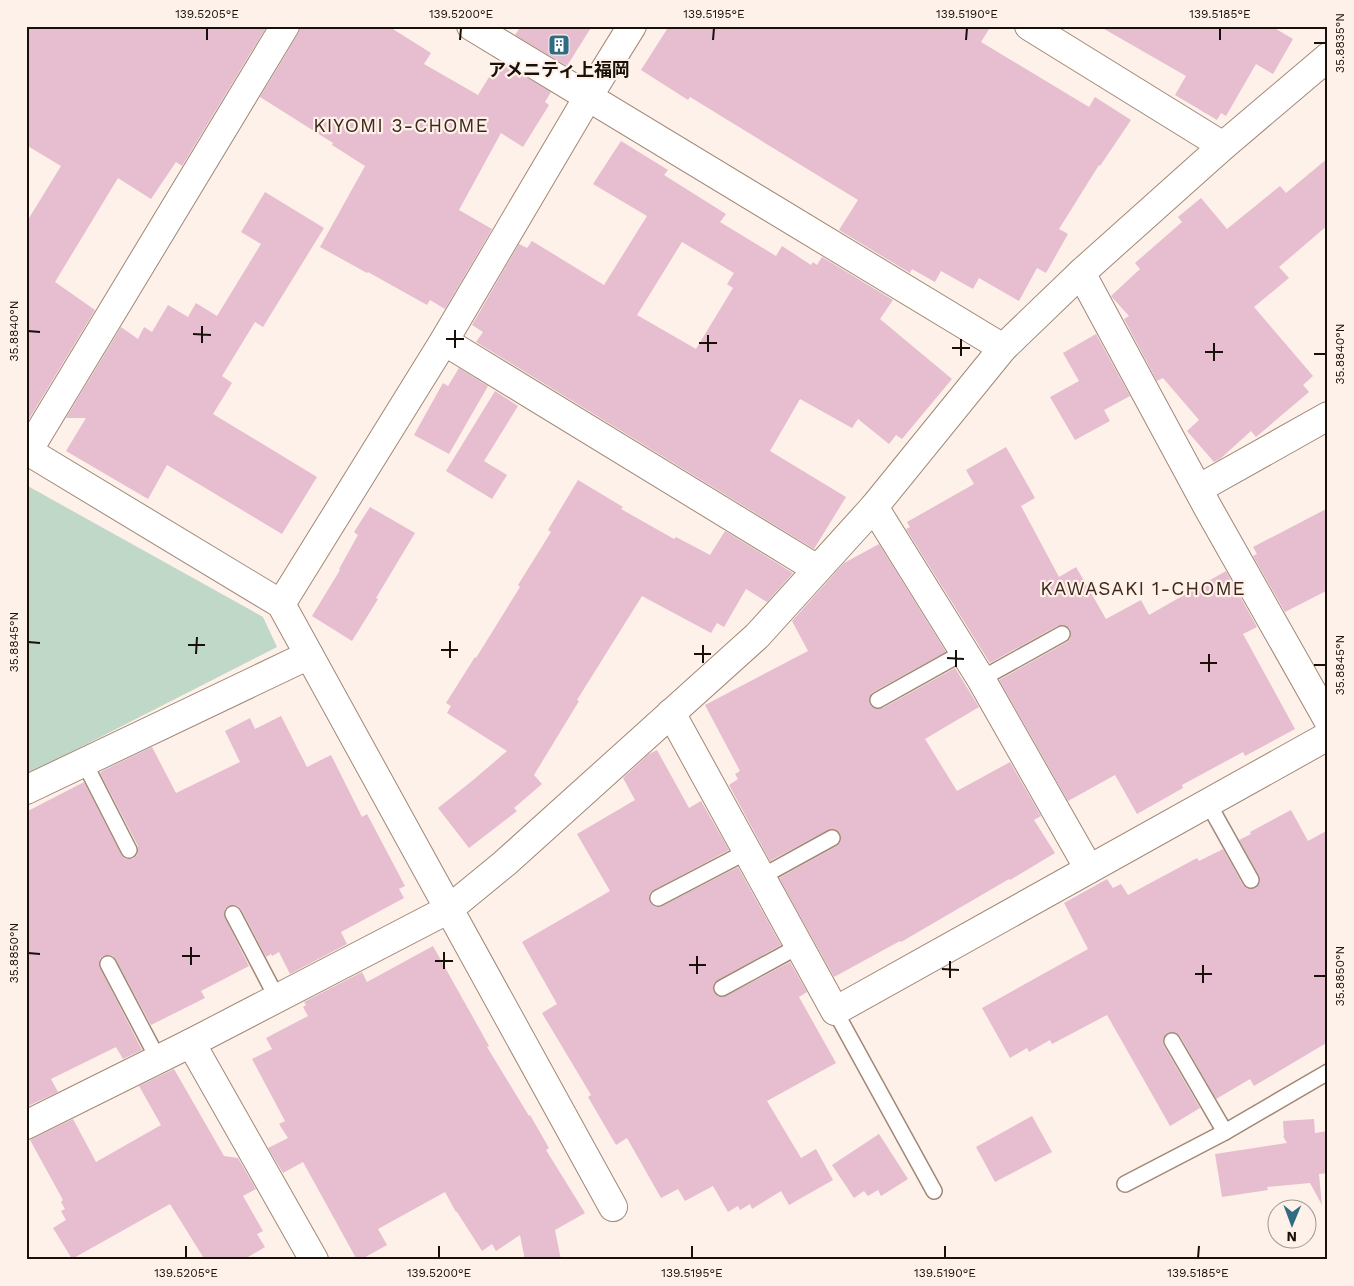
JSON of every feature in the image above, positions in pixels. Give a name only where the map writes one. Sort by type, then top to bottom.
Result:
[{"type":"street","points":[[285,26],[27,450],[281,604],[613,1207]]},
{"type":"street","points":[[471,26],[1003,348]]},
{"type":"street","points":[[281,604],[444,341],[632,26]]},
{"type":"street","points":[[1029,26],[1223,146]]},
{"type":"street","points":[[26,1125],[191,1043],[449,909],[505,863],[757,636],[874,507],[1003,348],[1081,273],[1223,146],[1328,57]]},
{"type":"street","points":[[1081,273],[1198,489],[1328,720]]},
{"type":"street","points":[[444,341],[816,569]]},
{"type":"street","points":[[1198,489],[1328,416]]},
{"type":"street","points":[[874,507],[981,679],[1089,869]]},
{"type":"street","points":[[26,790],[309,655]]},
{"type":"street","points":[[671,713],[835,1011],[1328,736]]},
{"type":"street","points":[[191,1043],[314,1260]]},
{"type":"lane","points":[[981,679],[1062,634]]},
{"type":"lane","points":[[878,700],[964,652]]},
{"type":"lane","points":[[84,762],[129,850]]},
{"type":"lane","points":[[1208,803],[1251,880]]},
{"type":"lane","points":[[761,877],[832,838]]},
{"type":"lane","points":[[658,898],[748,851]]},
{"type":"lane","points":[[234,914],[277,998]]},
{"type":"lane","points":[[722,988],[799,946]]},
{"type":"lane","points":[[108,964],[158,1059]]},
{"type":"lane","points":[[835,1011],[934,1191]]},
{"type":"lane","points":[[1172,1041],[1225,1132]]},
{"type":"lane","points":[[1125,1184],[1225,1132],[1328,1072]]},
{"type":"green space","points":[[26,485],[263,617],[277,647],[26,775]]},
{"type":"building","points":[[26,26],[267,26],[182,166],[176,162],[151,199],[118,178],[55,282],[95,310],[29,419],[26,419],[26,223],[61,166],[26,145]]},
{"type":"building","points":[[301,26],[388,26],[431,53],[424,64],[478,95],[499,61],[551,92],[545,102],[549,105],[523,147],[501,133],[459,210],[492,229],[445,309],[430,300],[427,305],[320,247],[365,166],[332,145],[333,143],[260,97]]},
{"type":"building","name":"アメニティ上福岡","points":[[521,26],[592,26],[567,66],[515,35]]},
{"type":"building","points":[[669,26],[991,26],[981,42],[1089,107],[1095,97],[1131,120],[1099,165],[1059,229],[1068,234],[1046,273],[1037,268],[1019,301],[979,278],[973,289],[941,271],[935,282],[912,269],[910,273],[839,230],[858,200],[690,97],[688,100],[641,70]]},
{"type":"building","points":[[1099,26],[1271,26],[1293,39],[1273,74],[1256,64],[1226,116],[1221,113],[1217,120],[1175,95],[1186,76]]},
{"type":"building","points":[[621,141],[668,170],[664,175],[726,214],[720,222],[776,256],[782,246],[811,265],[813,262],[817,265],[822,257],[893,300],[880,319],[952,379],[902,439],[896,435],[889,444],[858,419],[852,428],[800,399],[770,451],[846,497],[814,549],[476,342],[483,332],[472,325],[519,244],[527,248],[532,241],[604,285],[647,216],[593,184]],"holes":[[[682,242],[734,273],[727,284],[733,288],[696,349],[637,315]]]},
{"type":"building","points":[[1328,158],[1328,225],[1279,267],[1289,278],[1254,307],[1313,376],[1303,385],[1309,392],[1256,437],[1251,431],[1220,459],[1214,462],[1187,431],[1199,420],[1163,378],[1157,381],[1124,319],[1129,316],[1111,296],[1140,269],[1135,263],[1182,222],[1178,217],[1201,198],[1227,229],[1280,186],[1286,193]]},
{"type":"building","points":[[265,192],[324,228],[263,327],[255,322],[222,376],[232,383],[213,414],[317,477],[282,534],[167,465],[148,499],[66,451],[86,418],[66,418],[121,327],[138,339],[144,327],[152,332],[168,305],[188,317],[196,303],[217,316],[261,244],[241,232]]},
{"type":"building","points":[[1096,334],[1130,396],[1104,410],[1110,421],[1075,440],[1050,397],[1079,381],[1063,353]]},
{"type":"building","points":[[459,368],[488,386],[449,454],[414,435],[443,383],[448,386]]},
{"type":"building","points":[[495,391],[518,406],[484,461],[507,475],[492,499],[446,471]]},
{"type":"building","points":[[1006,447],[1035,498],[1021,506],[1059,577],[1076,567],[1106,619],[1141,600],[1149,615],[1226,571],[1257,627],[1243,634],[1295,729],[1245,756],[1243,752],[1182,785],[1183,788],[1137,814],[1115,775],[1068,801],[999,680],[1067,642],[1071,635],[1070,629],[1063,625],[1057,626],[990,663],[906,529],[910,527],[907,522],[974,484],[966,470]]},
{"type":"building","points":[[578,480],[623,507],[621,509],[674,539],[676,537],[710,555],[725,531],[793,573],[767,602],[746,589],[724,627],[717,623],[711,633],[642,596],[577,700],[579,701],[534,775],[542,784],[514,808],[517,811],[469,848],[438,808],[507,751],[447,713],[451,706],[446,703],[520,587],[518,585],[551,532],[548,530]]},
{"type":"building","points":[[370,507],[415,533],[352,641],[312,616],[340,570],[358,535],[354,532]]},
{"type":"building","points":[[1328,508],[1328,590],[1285,612],[1253,556],[1257,554],[1253,547]]},
{"type":"building","points":[[879,544],[946,652],[873,692],[869,699],[870,705],[877,709],[883,708],[955,668],[979,707],[925,739],[957,791],[1010,762],[1041,816],[1034,820],[1055,853],[901,942],[834,977],[779,878],[837,846],[841,838],[840,834],[836,830],[828,830],[770,861],[729,785],[738,779],[735,774],[740,771],[705,705],[808,651],[792,621],[844,563]]},
{"type":"building","points":[[281,716],[307,767],[331,755],[362,817],[367,814],[405,886],[399,889],[404,898],[341,932],[347,944],[290,974],[279,952],[266,957],[241,909],[234,905],[229,906],[225,909],[225,918],[249,966],[201,991],[205,998],[151,1025],[116,960],[113,956],[103,956],[99,963],[100,968],[142,1050],[123,1059],[116,1047],[51,1079],[58,1092],[26,1107],[26,812],[84,782],[121,854],[124,858],[133,859],[137,855],[138,846],[100,773],[102,771],[152,747],[176,793],[240,762],[225,731],[250,718],[255,729]]},
{"type":"building","points":[[657,750],[689,808],[701,801],[729,850],[654,890],[650,893],[650,903],[657,907],[662,906],[738,867],[781,945],[718,980],[714,984],[714,992],[718,996],[726,996],[790,962],[807,992],[799,997],[836,1063],[767,1101],[801,1158],[816,1149],[833,1180],[789,1205],[781,1191],[752,1209],[750,1204],[740,1210],[738,1206],[728,1212],[713,1186],[685,1201],[678,1189],[661,1198],[627,1138],[616,1145],[588,1097],[591,1095],[542,1013],[557,1004],[522,942],[610,891],[577,834],[635,800],[623,778],[649,754]]},
{"type":"building","points":[[1291,810],[1308,841],[1328,830],[1328,1042],[1254,1086],[1250,1079],[1216,1099],[1180,1036],[1176,1033],[1168,1033],[1164,1037],[1164,1046],[1200,1108],[1170,1126],[1107,1015],[1052,1044],[1050,1040],[1029,1052],[1027,1048],[1010,1058],[982,1008],[1088,949],[1064,903],[1107,879],[1113,888],[1121,884],[1128,895],[1197,858],[1199,861],[1223,849],[1243,885],[1250,889],[1255,888],[1260,881],[1259,876],[1239,840]]},
{"type":"building","points":[[433,946],[489,1046],[487,1047],[530,1115],[549,1148],[546,1150],[585,1213],[555,1230],[561,1260],[525,1260],[520,1235],[496,1251],[492,1244],[482,1251],[445,1192],[378,1229],[387,1245],[357,1260],[303,1162],[283,1173],[268,1148],[288,1138],[279,1124],[285,1121],[252,1059],[272,1049],[266,1038],[308,1016],[303,1007],[306,1005],[304,1002],[362,972],[367,982]]},
{"type":"building","points":[[174,1069],[224,1156],[238,1158],[256,1189],[243,1196],[263,1231],[257,1234],[265,1247],[243,1260],[205,1260],[170,1204],[72,1259],[53,1228],[66,1220],[61,1211],[65,1209],[61,1202],[63,1200],[30,1140],[73,1119],[96,1162],[161,1125],[139,1086]]},
{"type":"building","points":[[1032,1116],[1052,1152],[995,1182],[976,1147]]},
{"type":"building","points":[[1314,1119],[1315,1133],[1328,1131],[1328,1173],[1319,1174],[1322,1205],[1310,1183],[1267,1187],[1268,1190],[1222,1197],[1215,1154],[1287,1143],[1283,1136],[1283,1121]]},
{"type":"building","points":[[879,1134],[908,1179],[881,1196],[878,1190],[868,1196],[864,1191],[854,1198],[832,1165]]},
{"type":"place","name":"アメニティ上福岡","points":[[559,45]]},
{"type":"district","name":"KIYOMI 3-CHOME","points":[[401,125]]},
{"type":"district","name":"KAWASAKI 1-CHOME","points":[[1143,588]]}]
